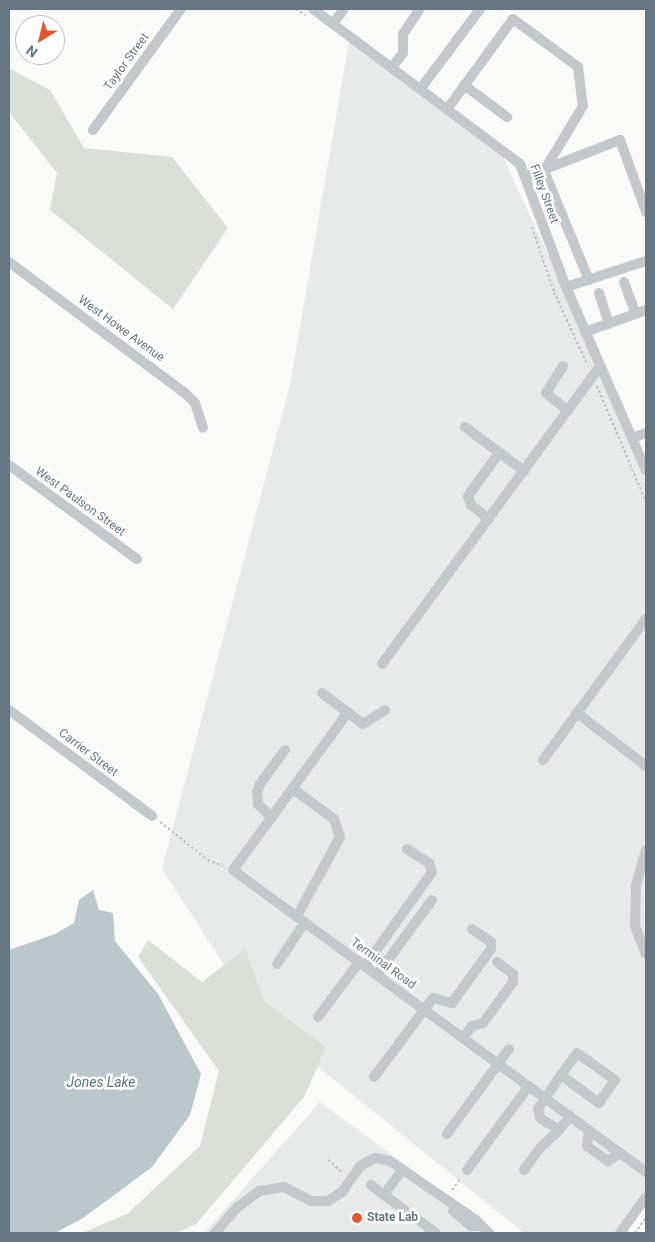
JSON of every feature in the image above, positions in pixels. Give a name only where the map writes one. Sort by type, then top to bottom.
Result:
[{"type":"street","name":"Taylor Street","points":[[93,130],[181,9]]},
{"type":"street","name":"Filley Street","points":[[313,9],[512,155],[526,177],[566,287],[645,464]]},
{"type":"street","points":[[333,24],[344,9]]},
{"type":"street","points":[[392,67],[403,53],[403,34],[420,9]]},
{"type":"street","points":[[421,88],[480,9]]},
{"type":"street","points":[[448,108],[513,19],[578,67],[583,106],[544,171]]},
{"type":"street","points":[[464,85],[507,117]]},
{"type":"street","points":[[526,177],[620,140],[646,212]]},
{"type":"street","points":[[544,171],[589,280]]},
{"type":"street","points":[[566,287],[646,261]]},
{"type":"street","name":"West Howe Avenue","points":[[9,262],[185,393],[195,403],[203,428]]},
{"type":"street","points":[[624,282],[635,313]]},
{"type":"street","points":[[599,293],[610,323]]},
{"type":"street","points":[[585,332],[646,310]]},
{"type":"street","points":[[563,366],[546,393],[568,411]]},
{"type":"street","points":[[382,664],[600,366]]},
{"type":"street","points":[[465,428],[524,470]]},
{"type":"street","points":[[632,438],[646,433]]},
{"type":"street","points":[[489,519],[470,506],[468,496],[499,453]]},
{"type":"street","name":"West Paulson Street","points":[[9,466],[137,560]]},
{"type":"street","points":[[543,760],[646,619]]},
{"type":"street","points":[[322,693],[364,724],[384,710]]},
{"type":"street","name":"Carrier Street","points":[[9,710],[152,816]]},
{"type":"street","points":[[233,870],[348,712]]},
{"type":"street","points":[[577,713],[646,766]]},
{"type":"street","points":[[272,818],[258,804],[257,793],[260,784],[284,750]]},
{"type":"street","points":[[277,964],[301,919],[340,837],[334,819],[293,789]]},
{"type":"street","points":[[318,1017],[362,964],[432,872],[429,863],[407,848]]},
{"type":"street","points":[[646,850],[636,886],[634,926],[646,954]]},
{"type":"street","name":"Terminal Road","points":[[233,870],[646,1172]]},
{"type":"street","points":[[377,975],[432,900]]},
{"type":"street","points":[[374,1077],[424,1010],[436,997],[449,1005],[452,1004],[491,949],[491,942],[472,929]]},
{"type":"street","points":[[463,1038],[472,1026],[483,1023],[513,982],[513,974],[496,962]]},
{"type":"street","points":[[447,1134],[509,1049]]},
{"type":"street","points":[[559,1130],[540,1118],[538,1110],[545,1098],[561,1075],[577,1052],[615,1080],[599,1103],[561,1075]]},
{"type":"street","points":[[467,1170],[529,1086]]},
{"type":"street","points":[[524,1170],[540,1148],[559,1130],[570,1116]]},
{"type":"street","points":[[215,1233],[238,1206],[266,1188],[284,1187],[320,1202],[342,1192],[368,1160],[382,1158],[445,1201],[454,1212],[472,1226],[480,1226],[489,1233]]},
{"type":"street","points":[[384,1195],[402,1170]]},
{"type":"street","points":[[371,1185],[436,1233]]},
{"type":"street","points":[[620,1233],[646,1197]]},
{"type":"path","points":[[296,9],[312,20]]},
{"type":"path","points":[[530,220],[554,292],[593,377],[646,502]]},
{"type":"path","points":[[152,816],[208,860],[233,870]]},
{"type":"path","points":[[445,1201],[467,1170]]},
{"type":"path","points":[[635,1233],[646,1218]]},
{"type":"shaded area","points":[[350,36],[502,154],[646,470],[646,1195],[617,1233],[524,1233],[259,1019],[162,869],[290,385]]},
{"type":"shaded area","points":[[9,68],[50,90],[84,148],[172,157],[228,228],[173,309],[50,210],[57,173],[9,112]]},
{"type":"shaded area","points":[[148,940],[202,982],[245,949],[264,1001],[326,1047],[304,1097],[196,1224],[176,1233],[82,1233],[127,1214],[200,1146],[219,1071],[138,957]]},
{"type":"shaded area","points":[[320,1102],[498,1233],[204,1233]]},
{"type":"water","name":"Jones Lake","points":[[93,890],[99,910],[113,913],[115,941],[158,994],[201,1074],[190,1115],[152,1167],[83,1218],[55,1233],[9,1233],[9,950],[55,934],[74,923],[79,900]]},
{"type":"place","name":"State Lab","points":[[357,1218]]}]
